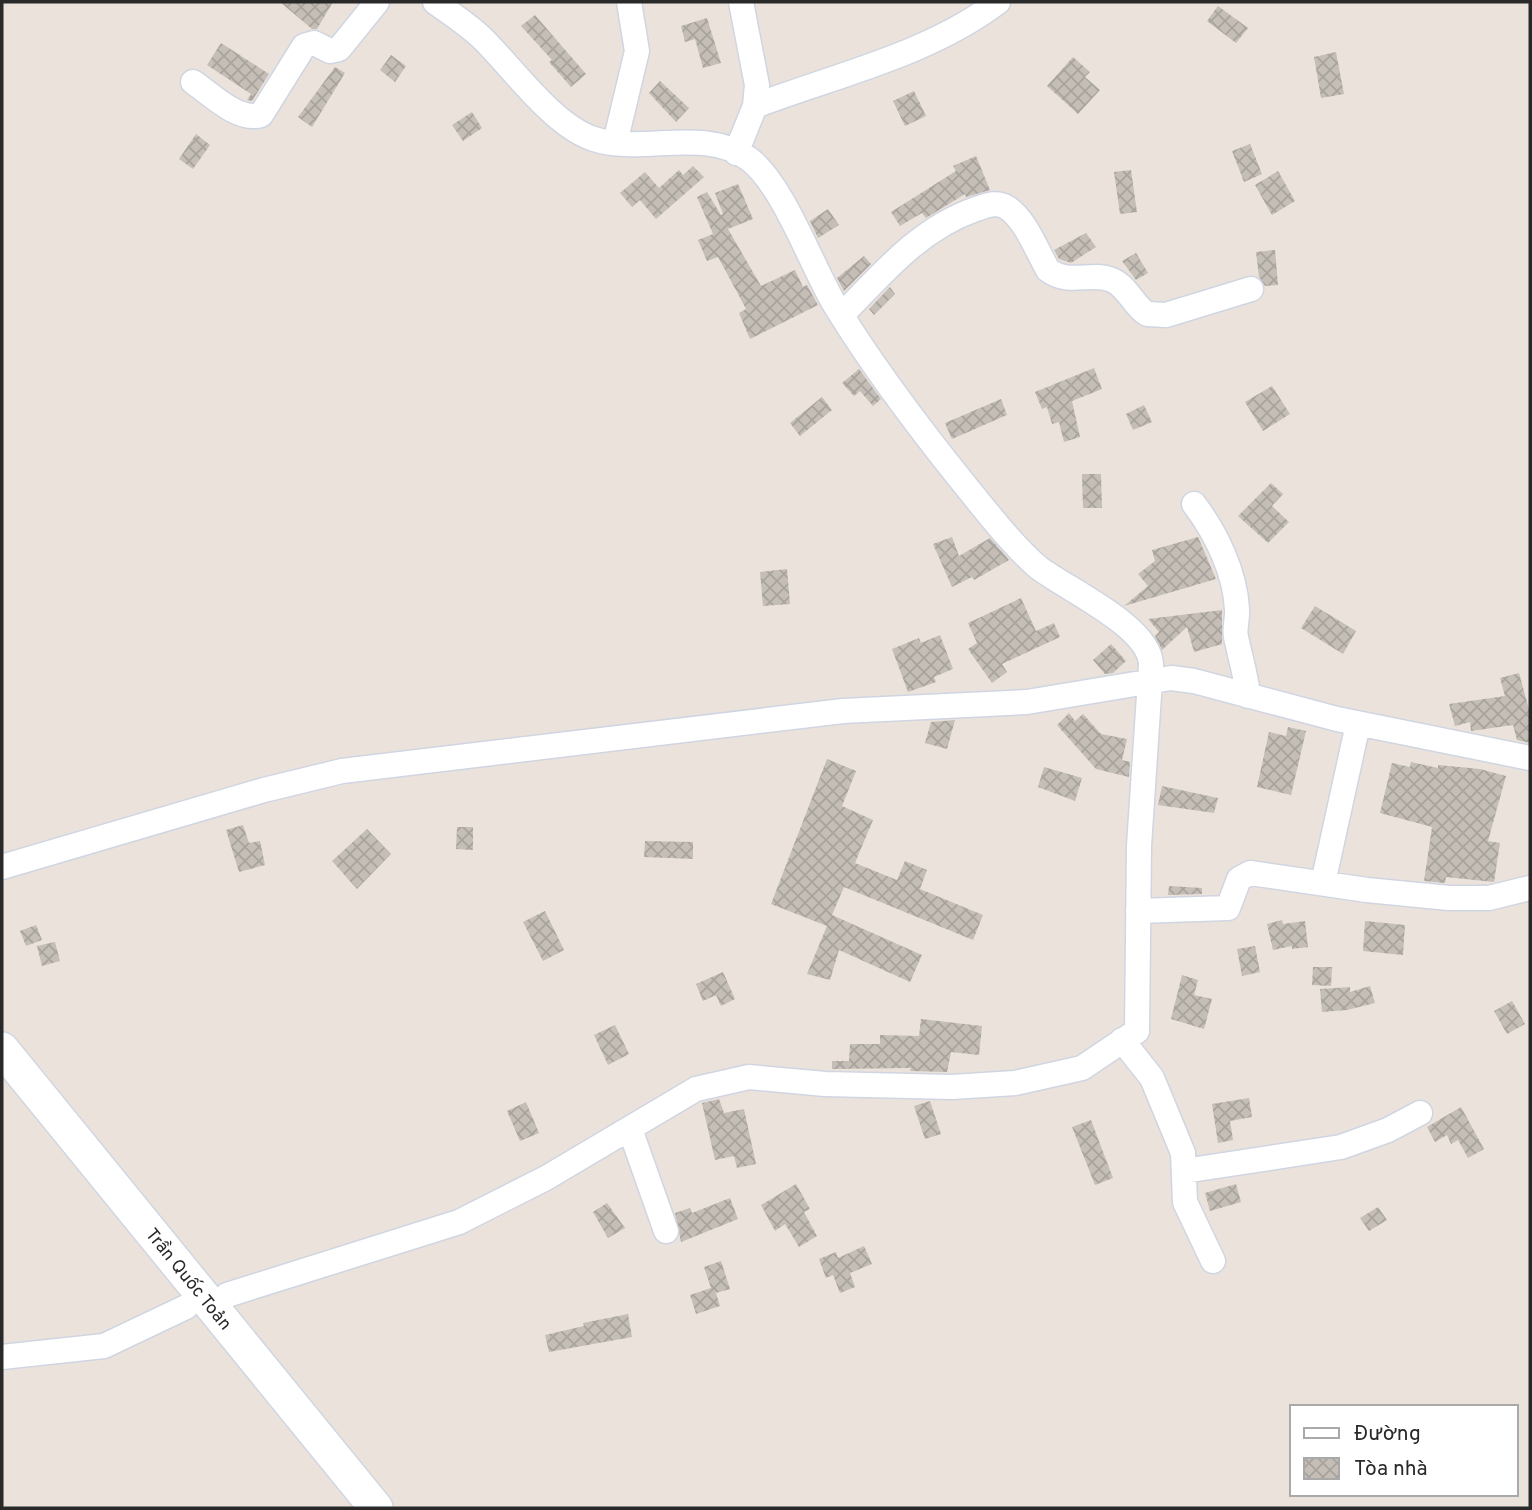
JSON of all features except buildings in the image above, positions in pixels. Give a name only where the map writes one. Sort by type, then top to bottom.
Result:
[{"type":"main road","name":"Trần Quốc Toản","points":[[2,1049],[376,1508]]},
{"type":"street","points":[[193,82],[238,112],[248,116],[261,115],[304,46],[314,43],[330,51],[339,49],[377,2]]},
{"type":"street","points":[[227,1295],[459,1222],[546,1178],[696,1089],[736,1078],[952,1087],[1015,1083],[1082,1068],[1137,1031],[1142,771],[1151,656],[1144,643],[1122,623],[1038,566],[966,486],[842,315],[762,172],[736,152],[674,141],[615,143],[594,140],[578,132],[548,107],[479,35],[435,2]]},
{"type":"street","points":[[615,143],[638,51],[629,2]]},
{"type":"street","points":[[736,152],[755,106],[757,85],[741,2]]},
{"type":"street","points":[[755,106],[877,64],[960,26],[998,2]]},
{"type":"street","points":[[842,315],[924,234],[953,217],[991,204],[1008,208],[1017,217],[1048,270],[1056,276],[1065,279],[1107,278],[1116,281],[1147,314],[1166,315],[1251,289]]},
{"type":"street","points":[[1194,503],[1218,542],[1229,572],[1237,610],[1236,637],[1245,666],[1248,696]]},
{"type":"street","points":[[2,867],[264,790],[342,771],[843,711],[1027,702],[1171,678],[1194,681],[1358,724],[1530,758]]},
{"type":"street","points":[[1323,884],[1358,724]]},
{"type":"street","points":[[1138,911],[1228,908],[1239,879],[1250,873],[1450,898],[1489,898],[1530,888]]},
{"type":"street","points":[[1122,1040],[1152,1078],[1183,1153],[1185,1202],[1213,1261]]},
{"type":"street","points":[[1184,1171],[1341,1147],[1388,1130],[1420,1113]]},
{"type":"street","points":[[630,1129],[666,1231]]},
{"type":"street","points":[[2,1357],[104,1346],[186,1307]]}]
